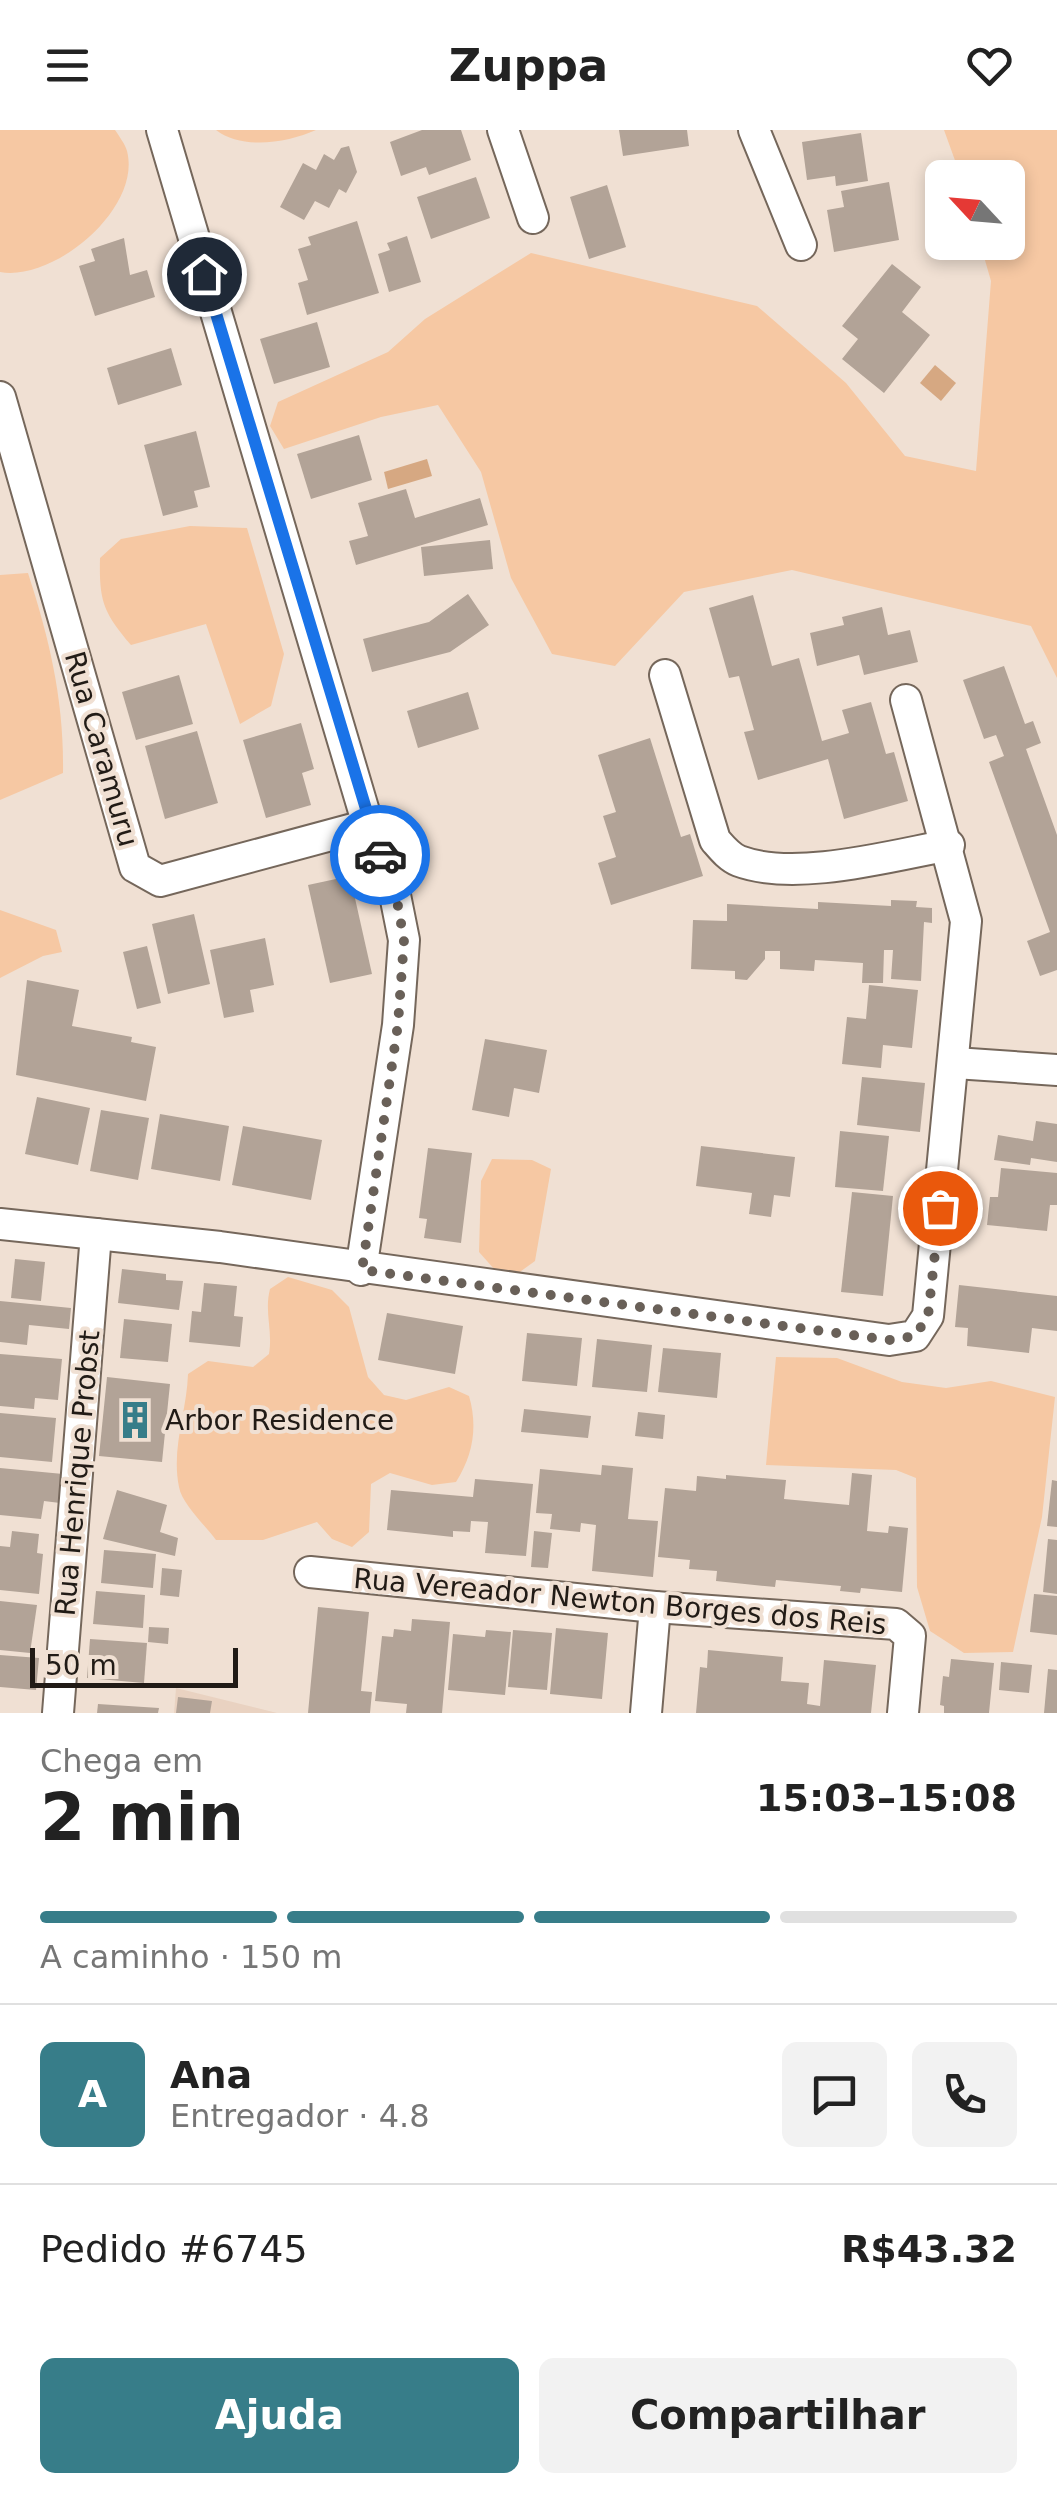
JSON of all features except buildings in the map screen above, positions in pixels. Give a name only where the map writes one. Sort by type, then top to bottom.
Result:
[{"type":"street","points":[[162,130],[368,824],[396,895],[404,940],[398,1024],[362,1270]]},
{"type":"street","points":[[503,130],[532,218]]},
{"type":"street","points":[[754,130],[801,245]]},
{"type":"street","name":"Rua Caramuru","points":[[0,397],[136,866],[160,881],[368,824]]},
{"type":"street","points":[[665,675],[715,840],[734,859],[764,868],[848,863],[949,846]]},
{"type":"street","points":[[0,1224],[220,1247],[362,1270],[889,1340],[915,1336],[928,1316],[966,921],[949,846],[906,700]]},
{"type":"street","points":[[955,1063],[1057,1070]]},
{"type":"street","name":"Rua Henrique Probst","points":[[58,1713],[96,1234]]},
{"type":"street","name":"Rua Vereador Newton Borges dos Reis","points":[[310,1572],[655,1607],[896,1624],[910,1636],[903,1713]]},
{"type":"street","points":[[646,1713],[655,1607]]},
{"type":"shaded area","points":[[0,130],[115,130],[127,151],[128,173],[108,217],[68,253],[22,272],[0,272]]},
{"type":"shaded area","points":[[216,130],[316,130],[292,138],[251,142]]},
{"type":"shaded area","points":[[944,130],[1057,130],[1057,678],[1031,626],[792,570],[684,592],[615,666],[552,654],[511,578],[481,472],[438,405],[381,417],[284,449],[270,426],[278,402],[388,352],[425,319],[531,253],[757,306],[846,383],[905,456],[976,471],[991,281],[985,260],[1025,260],[1025,160],[955,160]]},
{"type":"shaded area","points":[[935,365],[956,383],[941,401],[920,383]]},
{"type":"shaded area","points":[[427,459],[432,476],[388,489],[384,472]]},
{"type":"shaded area","points":[[190,526],[247,528],[284,654],[271,706],[240,724],[206,624],[131,645],[114,624],[102,596],[100,558],[121,539]]},
{"type":"shaded area","points":[[28,573],[54,672],[63,773],[0,800],[0,575]]},
{"type":"shaded area","points":[[0,910],[56,930],[62,952],[43,956],[0,978]]},
{"type":"shaded area","points":[[492,1159],[532,1160],[551,1169],[535,1261],[517,1274],[495,1270],[479,1252],[481,1181]]},
{"type":"shaded area","points":[[288,1277],[332,1290],[349,1307],[368,1377],[384,1395],[406,1400],[449,1387],[469,1396],[472,1440],[456,1482],[432,1485],[390,1473],[371,1484],[369,1532],[352,1547],[332,1539],[317,1522],[263,1540],[216,1540],[189,1507],[179,1487],[178,1444],[188,1374],[208,1361],[253,1367],[269,1354],[270,1289]]},
{"type":"shaded area","points":[[776,1357],[837,1358],[902,1382],[946,1388],[991,1381],[1055,1397],[1042,1517],[1013,1652],[964,1653],[930,1631],[917,1587],[916,1478],[896,1470],[766,1465]]},
{"type":"shaded area","points":[[176,1688],[277,1713],[174,1713]]},
{"type":"way so far","points":[[380,855],[396,895],[404,940],[403,976],[362,1270],[889,1340],[915,1336],[928,1316],[940,1208]]},
{"type":"place","name":"Arbor Residence","points":[[135,1420]]},
{"type":"route","points":[[204,274],[380,855]]}]
